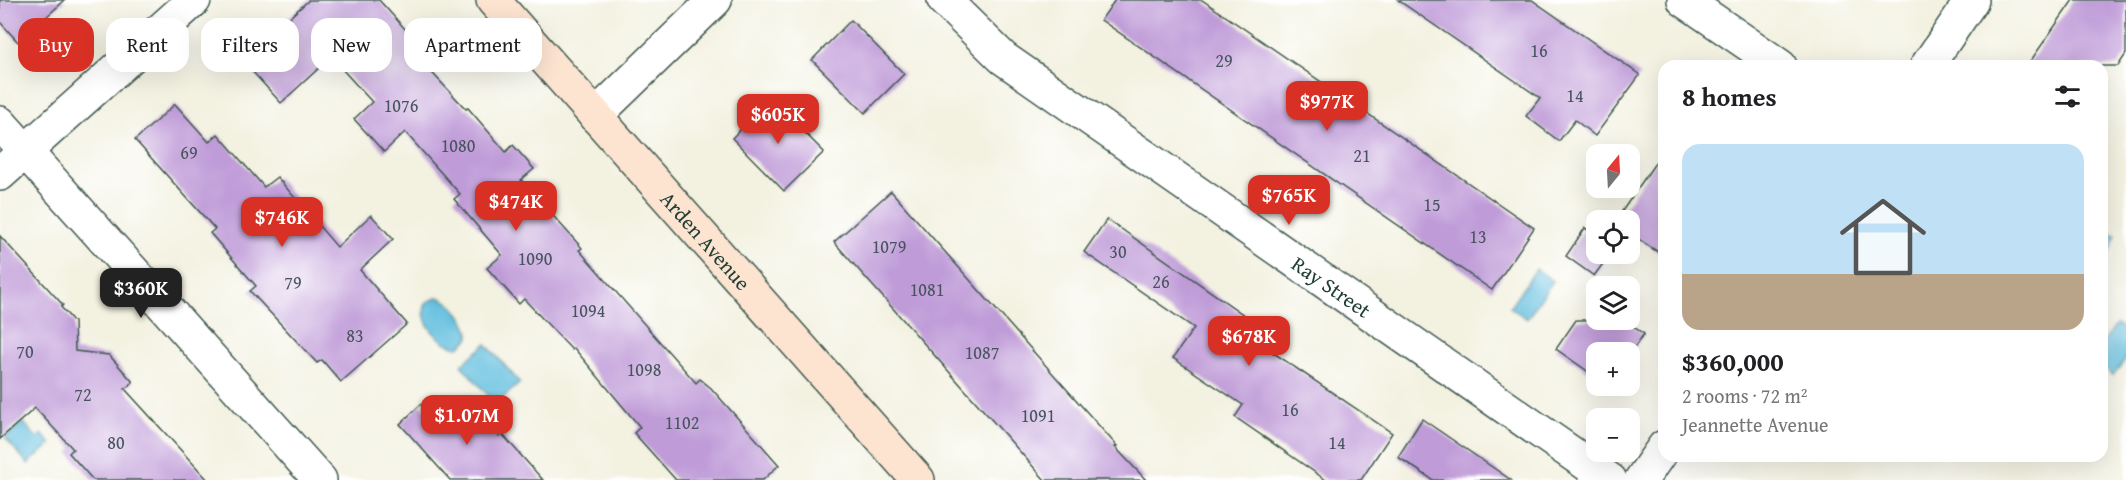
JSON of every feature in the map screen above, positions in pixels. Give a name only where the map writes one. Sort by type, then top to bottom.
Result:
[{"type":"street","points":[[0,174],[194,0]]},
{"type":"street","name":"Arden Avenue","points":[[493,0],[918,480]]},
{"type":"street","points":[[595,116],[715,0]]},
{"type":"street","name":"Ray Street","points":[[944,0],[1003,58],[1610,480]]},
{"type":"street","points":[[1684,0],[1770,60]]},
{"type":"street","points":[[1931,60],[1972,0]]},
{"type":"street","points":[[0,123],[320,480]]},
{"type":"street","points":[[1641,480],[1658,456]]},
{"type":"water","points":[[2108,232],[2116,235],[2108,254]]},
{"type":"water","points":[[1536,269],[1553,281],[1527,319],[1510,307]]},
{"type":"water","points":[[438,297],[454,308],[467,326],[469,338],[459,347],[444,342],[427,323],[424,309],[427,302]]},
{"type":"water","points":[[2117,324],[2126,332],[2126,359],[2113,375],[2108,371],[2108,335]]},
{"type":"water","points":[[486,344],[520,383],[496,404],[461,365]]},
{"type":"water","points":[[23,422],[37,438],[42,434],[51,444],[28,464],[5,438]]},
{"type":"building","points":[[0,0],[65,0],[45,18],[18,18],[18,42],[0,22]]},
{"type":"building","points":[[309,0],[379,0],[404,28],[404,72],[431,72],[466,109],[468,108],[506,152],[513,145],[534,169],[521,180],[582,248],[579,250],[696,383],[700,379],[711,388],[779,465],[763,480],[676,480],[634,433],[640,427],[574,348],[572,350],[524,299],[519,304],[487,268],[502,255],[454,199],[460,194],[405,132],[384,152],[354,119],[372,102],[345,72],[392,72],[392,18],[311,18],[311,72],[315,72],[281,103],[253,72],[299,72],[299,18],[289,18]]},
{"type":"building","points":[[1115,0],[1202,0],[1534,228],[1492,290],[1101,20]]},
{"type":"building","points":[[1398,0],[1532,0],[1640,75],[1595,136],[1575,120],[1559,141],[1526,116],[1540,98]]},
{"type":"building","points":[[2073,0],[2126,0],[2126,54],[2118,66],[2108,66],[2108,60],[2031,60]]},
{"type":"building","points":[[851,20],[904,74],[865,113],[812,60]]},
{"type":"building","points":[[771,99],[824,152],[784,191],[732,138]]},
{"type":"building","points":[[175,104],[209,142],[218,134],[264,187],[277,177],[337,247],[371,215],[393,239],[360,270],[407,324],[341,382],[322,360],[317,363],[250,291],[256,286],[210,233],[215,229],[135,140]]},
{"type":"building","points":[[1658,159],[1658,252],[1640,240],[1640,210],[1623,210],[1631,198],[1640,198],[1640,185]]},
{"type":"building","points":[[891,191],[1146,480],[1045,480],[834,242]]},
{"type":"building","points":[[1107,219],[1261,327],[1253,339],[1392,433],[1361,480],[1326,480],[1235,417],[1243,405],[1173,358],[1194,328],[1084,252]]},
{"type":"building","points":[[1585,228],[1586,264],[1603,264],[1594,276],[1566,256]]},
{"type":"building","points":[[0,236],[63,305],[61,307],[74,322],[75,351],[109,355],[133,382],[125,389],[208,480],[93,480],[69,453],[73,449],[35,408],[0,439]]},
{"type":"building","points":[[1576,320],[1586,320],[1586,330],[1638,330],[1644,334],[1638,342],[1586,342],[1586,370],[1556,349]]},
{"type":"building","points":[[451,402],[461,413],[470,405],[499,436],[502,434],[543,480],[450,480],[400,424],[421,404],[433,418]]},
{"type":"building","points":[[1422,419],[1511,480],[1433,480],[1398,457]]}]
